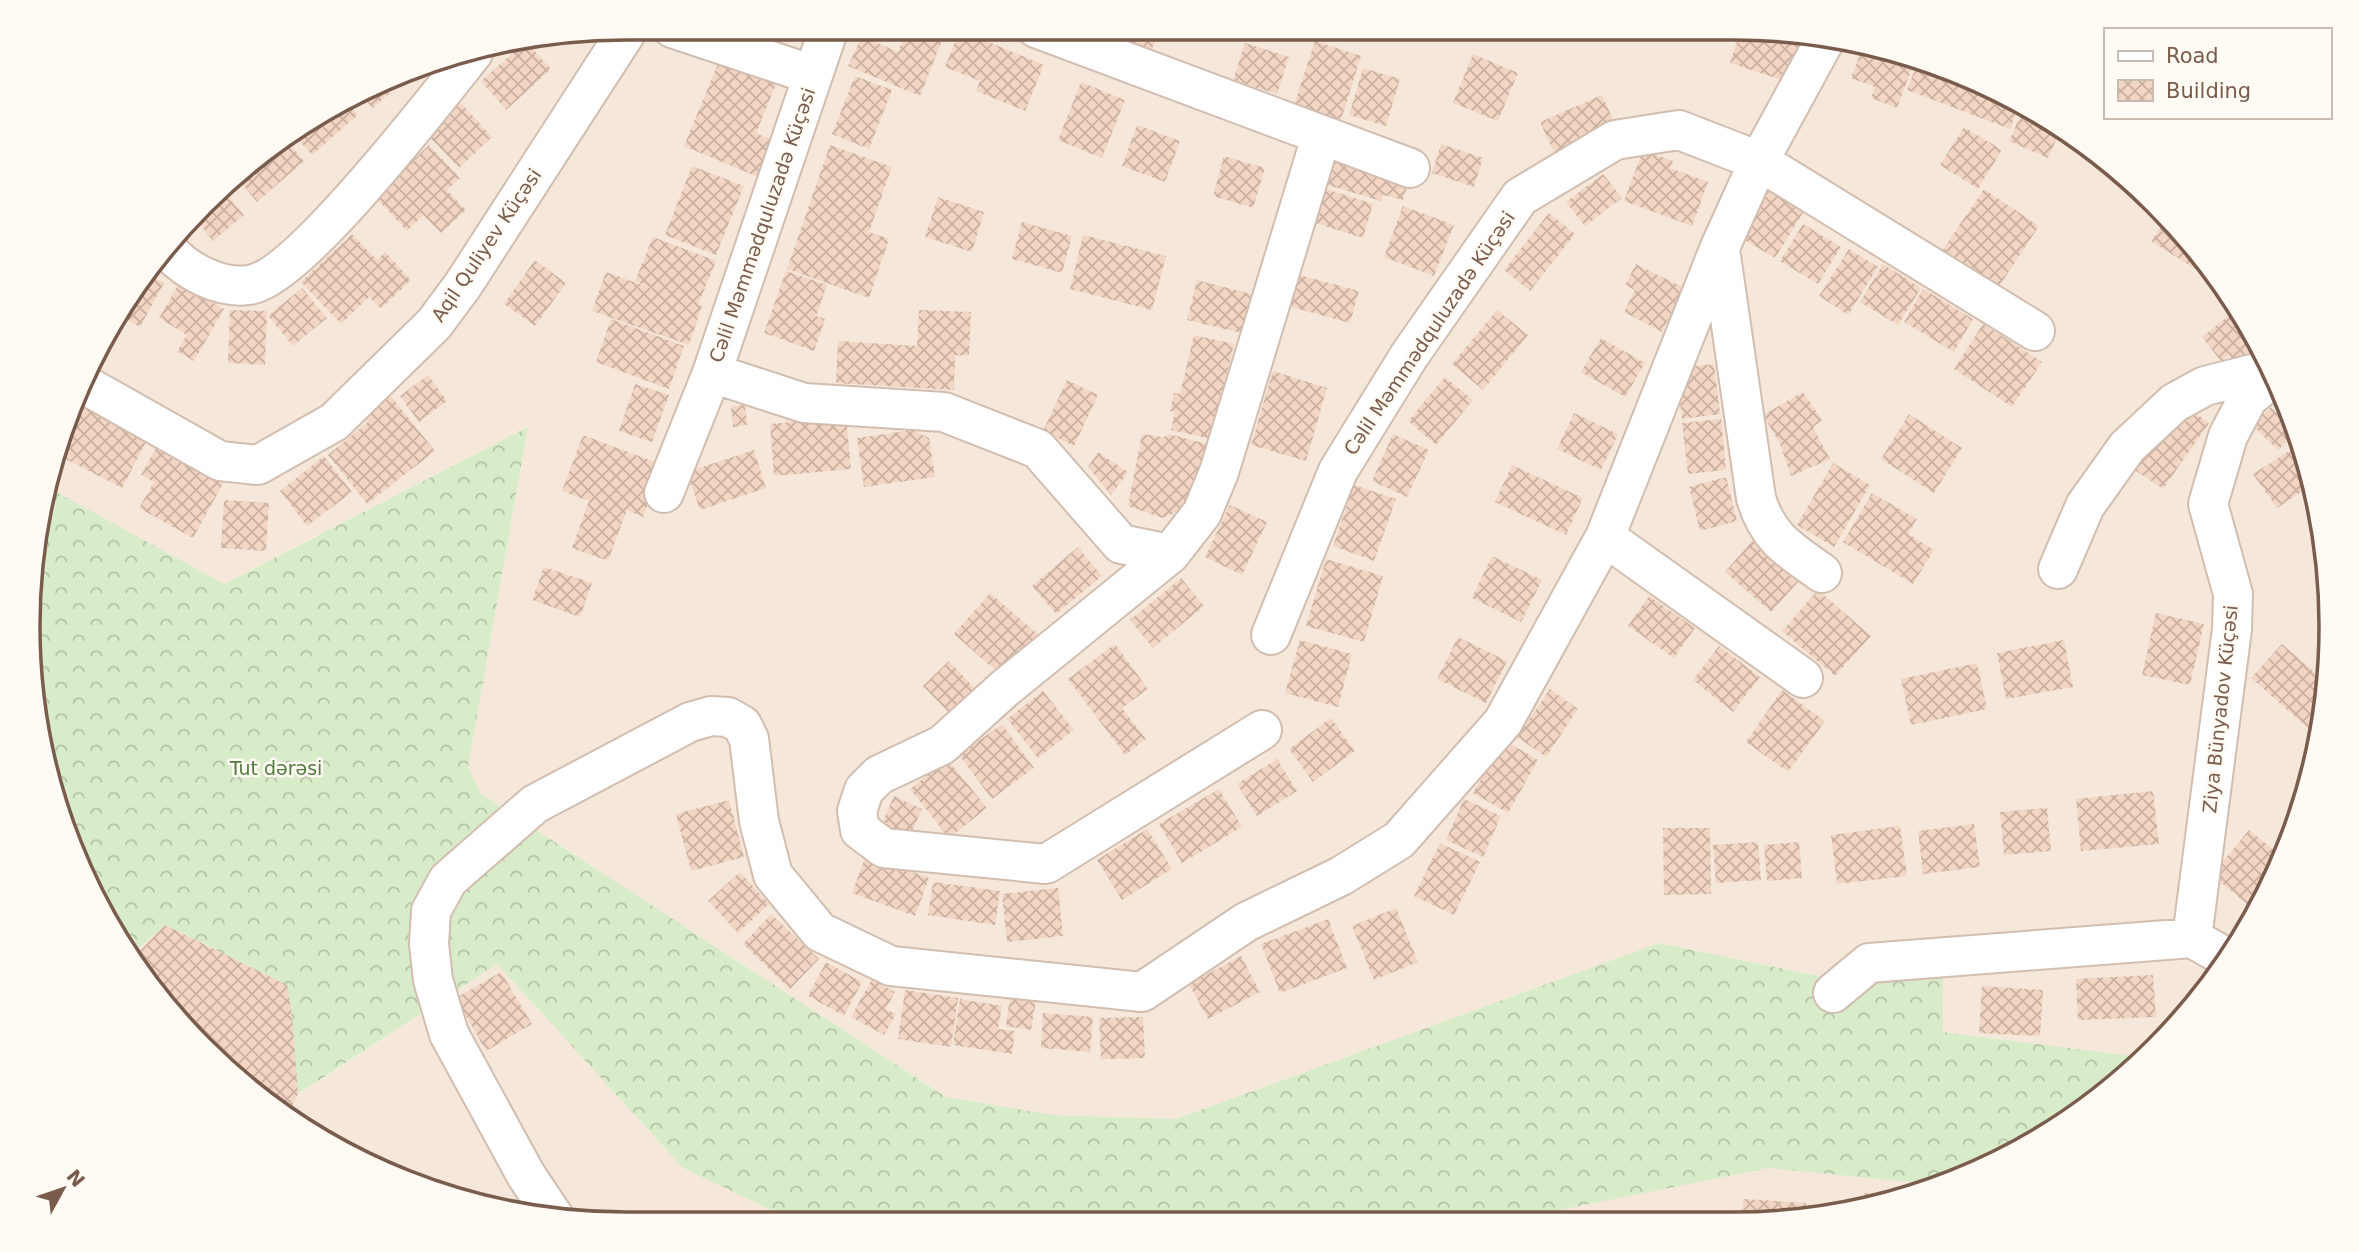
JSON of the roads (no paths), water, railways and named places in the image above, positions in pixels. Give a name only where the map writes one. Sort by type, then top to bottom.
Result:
[{"type":"street","name":"Aqil Quliyev Küçəsi","points":[[91,388],[220,461],[258,465],[334,422],[434,324],[464,285],[621,40]]},
{"type":"street","points":[[708,40],[813,75]]},
{"type":"street","name":"Cəlil Məmmədquluzadə Küçəsi","points":[[825,40],[712,373],[804,403],[944,412],[1038,449],[1121,544],[1170,554]]},
{"type":"street","points":[[1065,40],[1410,168]]},
{"type":"street","points":[[547,1206],[526,1175],[449,1034],[433,980],[429,944],[431,911],[448,880],[535,804],[690,722],[711,716],[728,717],[742,725],[748,739],[759,821],[773,876],[820,932],[891,966],[1142,992],[1246,922],[1341,876],[1399,840],[1503,722],[1605,537],[1720,247],[1759,161],[1821,47]]},
{"type":"street","points":[[173,255],[193,272],[230,285],[252,285],[282,269],[318,236],[373,174],[464,63]]},
{"type":"street","name":"Cəlil Məmmədquluzadə Küçəsi","points":[[1271,635],[1338,471],[1409,356],[1520,197],[1615,140],[1679,130],[1759,161],[2035,331]]},
{"type":"street","points":[[1262,730],[1046,864],[968,859],[884,848],[860,830],[857,811],[864,790],[879,775],[942,745],[1004,689],[1170,554],[1202,513],[1219,472],[1321,136]]},
{"type":"street","points":[[1720,247],[1756,498],[1762,519],[1777,540],[1822,573]]},
{"type":"street","points":[[2059,569],[2085,506],[2136,438],[2174,404],[2205,386],[2260,372]]},
{"type":"street","points":[[664,493],[712,373]]},
{"type":"street","name":"Ziya Bünyadov Küçəsi","points":[[2192,938],[2232,629],[2233,594],[2208,504],[2228,436],[2249,398],[2266,384]]},
{"type":"street","points":[[1605,537],[1802,678]]},
{"type":"street","points":[[1833,993],[1869,963],[2192,938],[2219,953]]},
{"type":"park label","name":"Tut dərəsi","points":[[276,768]]}]
